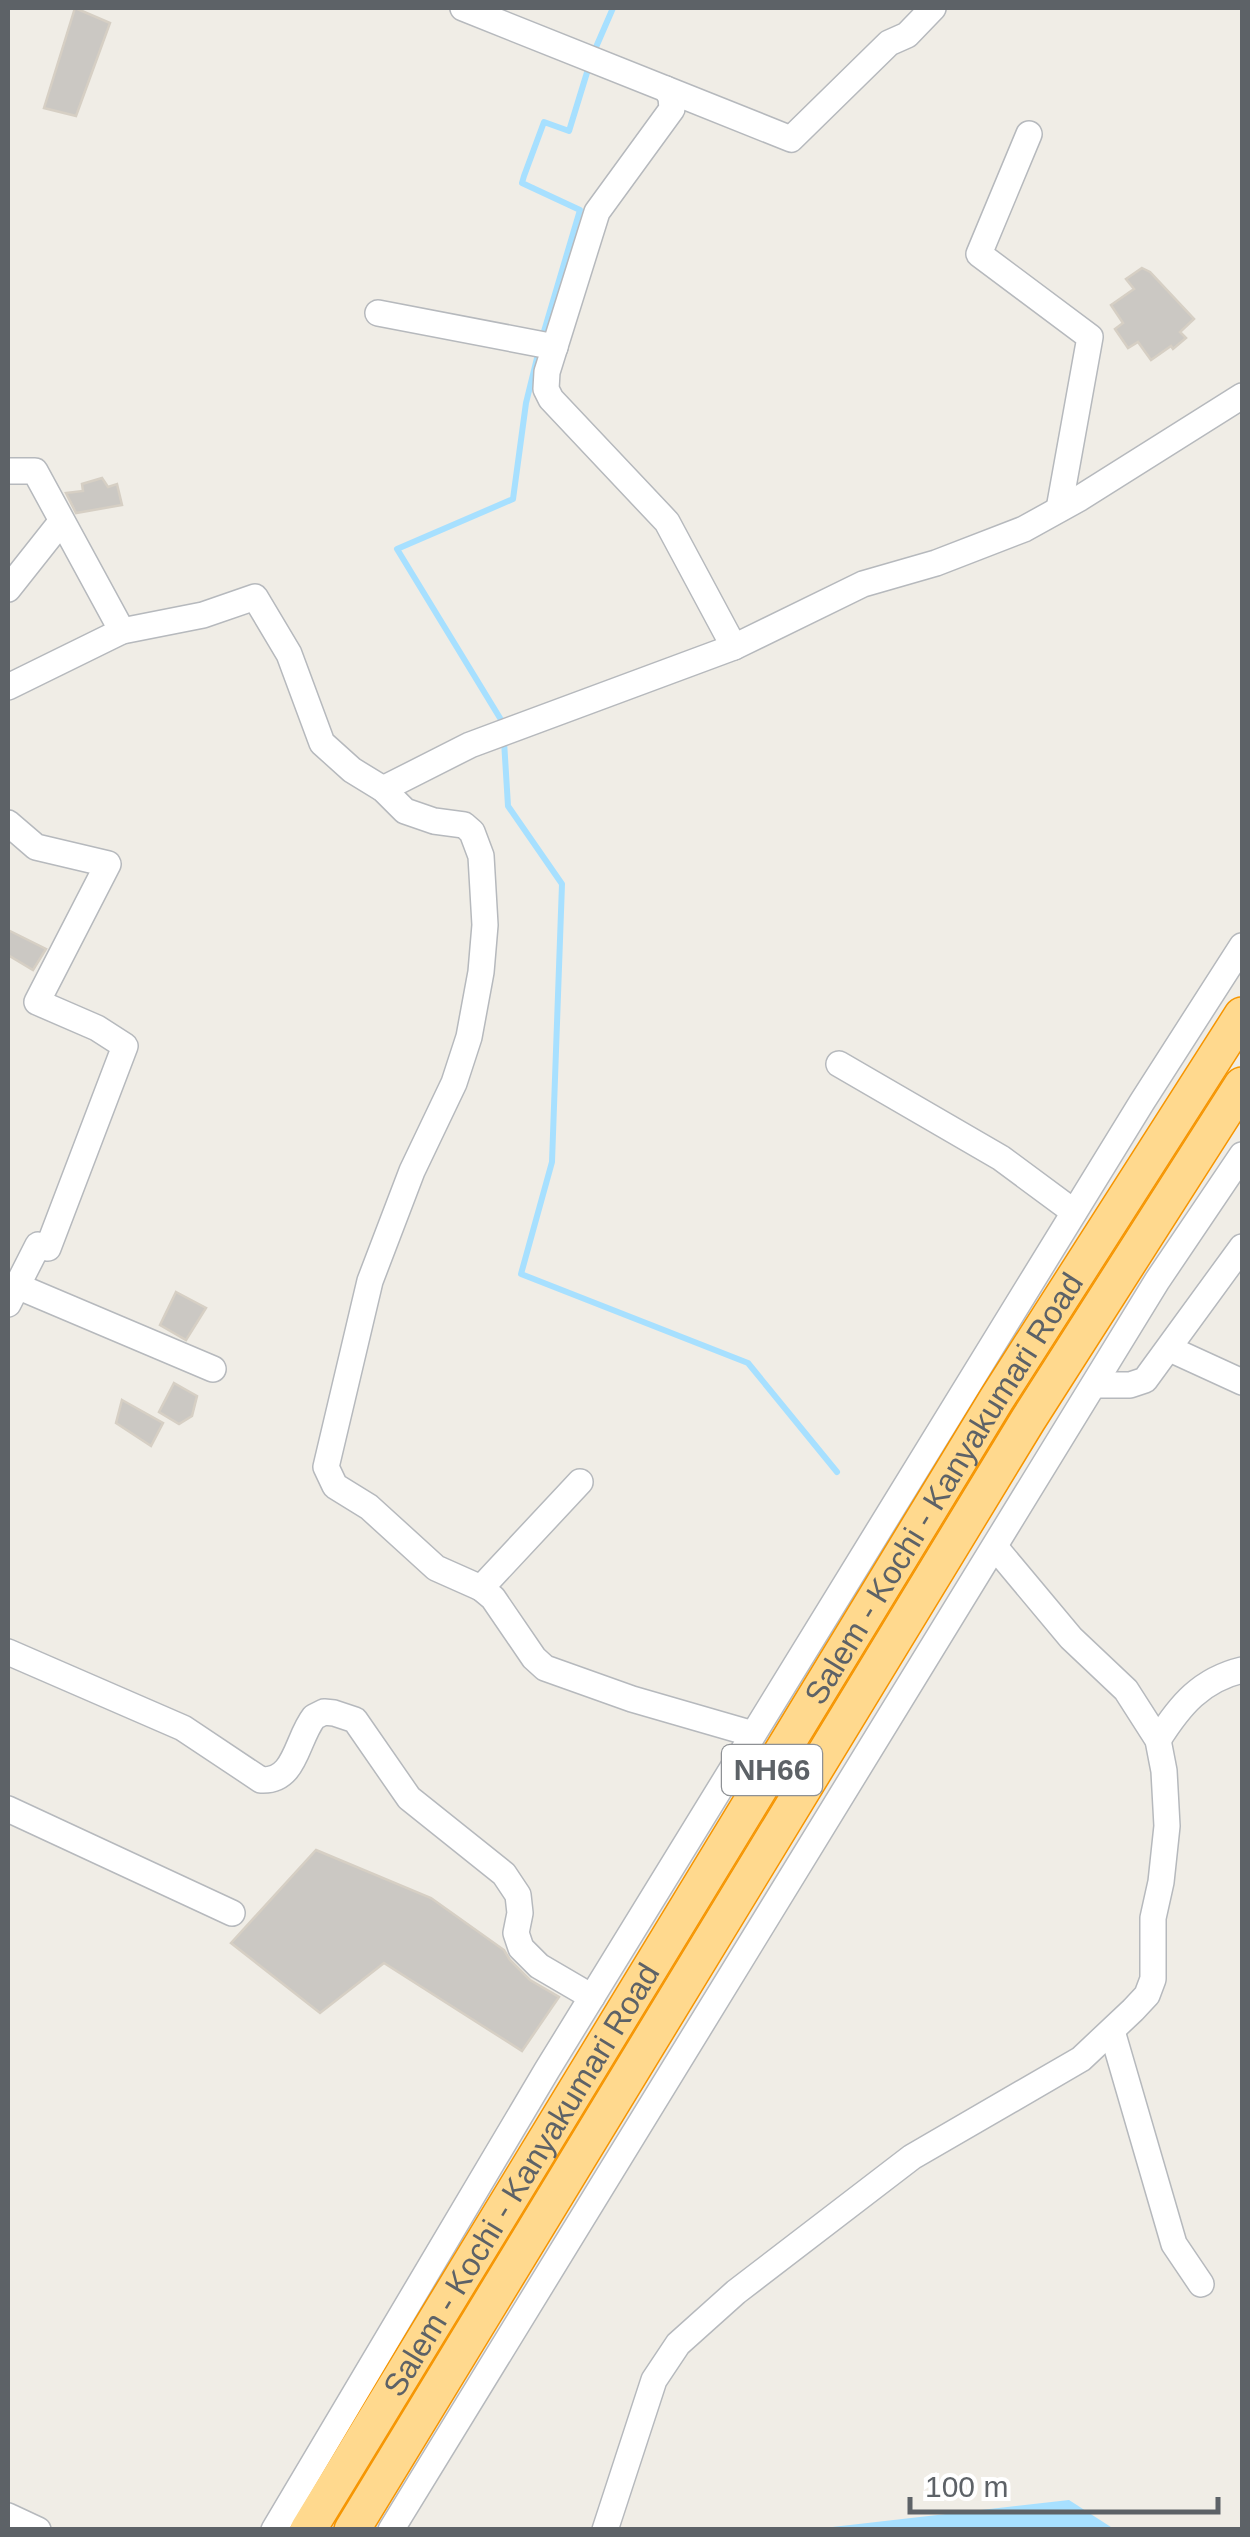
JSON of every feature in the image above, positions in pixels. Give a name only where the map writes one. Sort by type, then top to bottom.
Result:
[{"type":"highway","name":"Salem - Kochi - Kanyakumari Road","points":[[308,2530],[996,1400],[1242,1015]]},
{"type":"highway","name":"Salem - Kochi - Kanyakumari Road","points":[[352,2530],[1028,1420],[1242,1085]]},
{"type":"street","points":[[462,8],[791,138],[889,42],[907,35],[933,8]]},
{"type":"street","points":[[666,89],[672,97],[672,109],[597,212],[546,378],[549,396],[667,522],[734,647]]},
{"type":"street","points":[[1029,134],[979,254],[1090,337],[1059,510]]},
{"type":"street","points":[[378,314],[555,347]]},
{"type":"street","points":[[383,788],[470,745],[734,647],[863,584],[936,563],[1024,529],[1242,396]]},
{"type":"street","points":[[8,471],[35,471],[122,631]]},
{"type":"street","points":[[8,588],[61,522]]},
{"type":"street","points":[[8,686],[122,631],[203,615],[256,597],[289,654],[322,743],[352,770],[383,788],[405,811],[434,821],[464,825],[472,832],[481,856],[485,925],[482,972],[469,1037],[454,1083],[412,1171],[370,1281],[326,1467],[335,1486],[369,1507],[436,1568],[480,1588],[504,1612],[534,1658],[558,1675],[753,1734]]},
{"type":"street","points":[[8,824],[36,847],[108,864],[36,1002],[97,1028],[126,1046],[48,1248],[38,1245],[12,1295],[213,1369]]},
{"type":"street","points":[[274,2530],[592,1997],[1242,946]]},
{"type":"street","points":[[839,1064],[1001,1158],[1074,1212]]},
{"type":"street","points":[[391,2530],[1157,1281],[1242,1155]]},
{"type":"street","points":[[1094,1385],[1137,1384],[1152,1373],[1242,1247]]},
{"type":"street","points":[[1170,1348],[1242,1382]]},
{"type":"street","points":[[480,1588],[580,1482]]},
{"type":"street","points":[[605,2530],[654,2380],[678,2344],[736,2292],[912,2157],[1082,2059],[1146,1995],[1153,1979],[1154,1918],[1167,1826],[1158,1740],[1126,1690],[1071,1638],[995,1546]]},
{"type":"street","points":[[8,1652],[183,1728],[262,1780],[284,1776],[314,1717],[324,1712],[355,1720],[409,1798],[504,1874],[518,1896],[516,1933],[521,1948],[539,1966],[592,1997]]},
{"type":"street","points":[[1158,1740],[1177,1710],[1197,1690],[1222,1675],[1242,1670]]},
{"type":"street","points":[[8,1809],[232,1914]]},
{"type":"street","points":[[1112,2030],[1174,2244],[1201,2284]]},
{"type":"street","points":[[8,2516],[38,2530]]},
{"type":"water","points":[[1069,2500],[1114,2529],[815,2529]]},
{"type":"building","points":[[75,8],[110,23],[76,116],[44,108]]},
{"type":"building","points":[[1142,268],[1194,319],[1180,332],[1186,338],[1151,360],[1138,342],[1128,348],[1115,329],[1123,323],[1111,305],[1134,289],[1126,279]]},
{"type":"building","points":[[102,478],[108,487],[117,484],[122,505],[76,513],[66,493],[83,491],[82,484]]},
{"type":"building","points":[[8,930],[46,949],[33,970],[8,955]]},
{"type":"building","points":[[176,1292],[206,1308],[186,1340],[160,1325]]},
{"type":"building","points":[[174,1383],[197,1396],[192,1416],[179,1424],[159,1412]]},
{"type":"building","points":[[122,1400],[163,1423],[151,1446],[116,1423]]},
{"type":"building","points":[[316,1850],[431,1898],[504,1950],[530,1980],[559,1997],[522,2051],[384,1963],[320,2013],[231,1943]]},
{"type":"waterway","points":[[593,54],[613,8]]},
{"type":"waterway","points":[[542,338],[580,210],[522,183],[544,122],[569,131],[589,66]]},
{"type":"waterway","points":[[503,723],[397,549],[513,499],[526,403],[539,350]]},
{"type":"waterway","points":[[504,741],[508,806],[562,884],[552,1162],[521,1274],[748,1363],[837,1472]]}]
